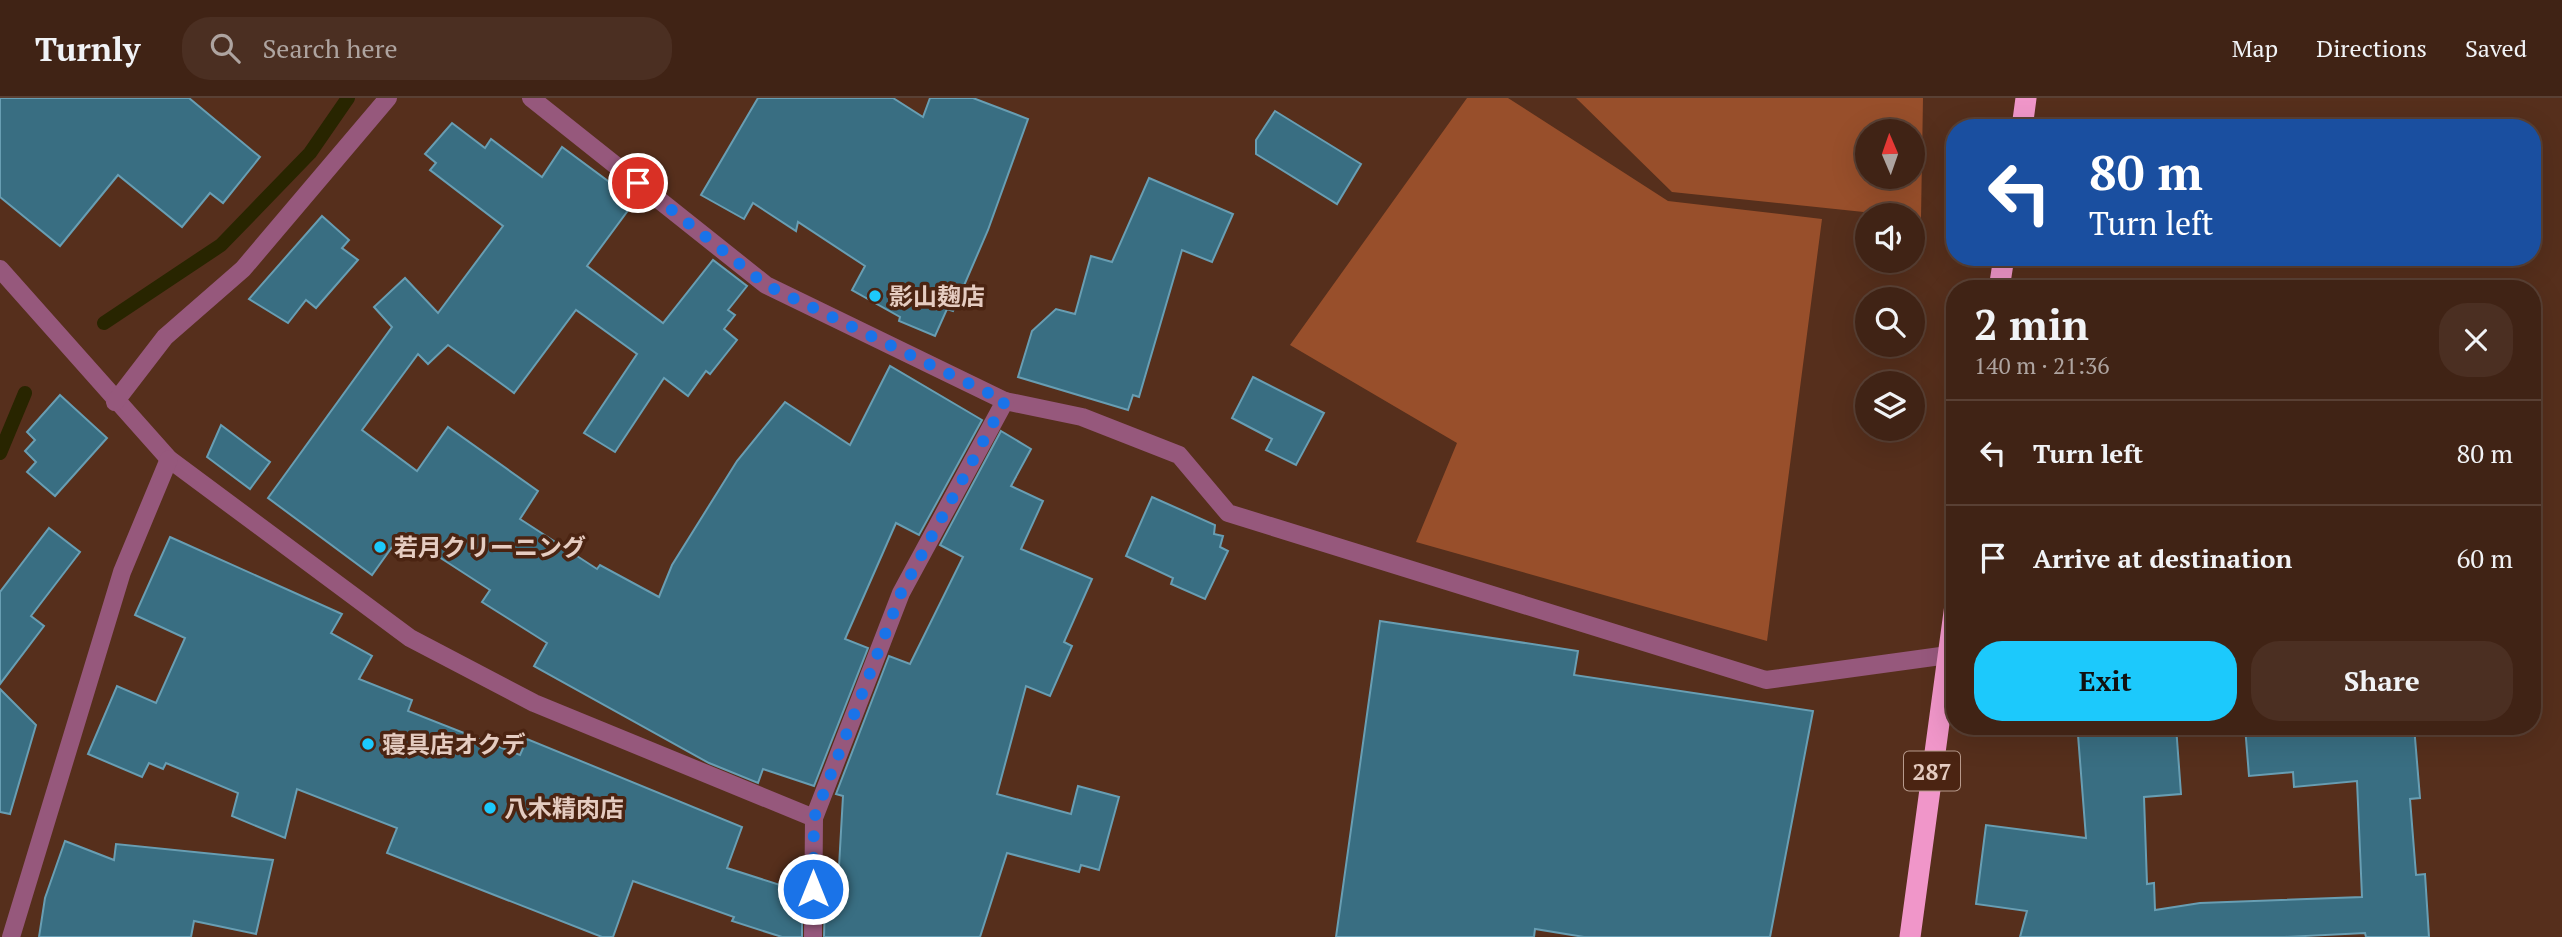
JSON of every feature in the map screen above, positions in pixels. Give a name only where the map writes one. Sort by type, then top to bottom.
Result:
[{"type":"highway","points":[[2023,119],[2026,98]]},
{"type":"highway","name":"287","points":[[1910,937],[1946,670]]},
{"type":"street","points":[[115,402],[164,337],[243,269],[387,98]]},
{"type":"street","points":[[531,98],[766,285],[1005,401],[1082,417],[1180,455],[1228,513],[1766,680],[1946,655]]},
{"type":"street","points":[[0,269],[31,300],[115,402],[169,459],[410,638],[534,703],[814,818]]},
{"type":"street","points":[[813,937],[814,818],[901,593],[1005,401]]},
{"type":"street","points":[[11,937],[122,572],[169,459]]},
{"type":"shaded area","points":[[1467,98],[1508,98],[1668,201],[1822,219],[1767,641],[1416,542],[1457,443],[1290,345]]},
{"type":"shaded area","points":[[1576,98],[1923,98],[1923,119],[1855,119],[1855,189],[1921,189],[1921,203],[1855,203],[1855,211],[1672,192]]},
{"type":"building","points":[[0,98],[189,98],[260,157],[223,203],[210,193],[182,227],[118,175],[60,246],[0,197]]},
{"type":"building","points":[[758,98],[893,98],[923,117],[930,98],[973,98],[1028,119],[988,230],[953,311],[947,309],[935,336],[899,321],[900,317],[852,290],[865,266],[798,222],[796,231],[753,203],[744,219],[701,195]]},
{"type":"building","points":[[1275,111],[1361,164],[1337,204],[1256,154],[1256,140]]},
{"type":"building","points":[[452,123],[485,148],[491,139],[542,177],[562,147],[635,201],[587,266],[663,323],[713,260],[747,286],[728,310],[735,315],[724,329],[737,340],[710,374],[706,371],[688,396],[664,378],[615,452],[584,433],[637,354],[576,310],[514,393],[448,345],[428,364],[418,354],[362,430],[417,471],[448,427],[538,491],[520,519],[597,569],[600,565],[659,597],[672,565],[737,461],[785,402],[850,445],[890,366],[982,420],[919,535],[896,523],[845,639],[868,648],[814,786],[763,769],[758,783],[709,763],[534,666],[547,643],[482,602],[490,590],[402,533],[372,575],[268,498],[392,327],[374,307],[405,278],[438,313],[503,226],[430,170],[436,163],[425,154]]},
{"type":"building","points":[[1149,178],[1233,214],[1212,262],[1182,250],[1139,397],[1133,395],[1128,410],[1018,377],[1032,331],[1056,309],[1075,314],[1091,256],[1112,262]]},
{"type":"building","points":[[322,216],[349,240],[342,248],[358,260],[316,308],[306,300],[288,323],[249,299]]},
{"type":"building","points":[[1253,377],[1324,413],[1296,465],[1266,450],[1272,439],[1232,418]]},
{"type":"building","points":[[60,395],[107,438],[55,496],[27,472],[36,462],[25,451],[35,440],[27,432]]},
{"type":"building","points":[[221,425],[270,462],[250,489],[207,457]]},
{"type":"building","points":[[1001,431],[1031,449],[1011,486],[1043,501],[1021,549],[1092,579],[1064,642],[1072,646],[1050,696],[1026,686],[997,794],[1071,814],[1078,786],[1119,797],[1099,870],[1081,865],[1079,872],[1007,853],[980,937],[824,937],[825,899],[837,902],[843,796],[836,794],[889,656],[910,664],[963,557],[940,545]]},
{"type":"building","points":[[1152,497],[1215,525],[1214,534],[1223,536],[1220,547],[1228,551],[1205,599],[1171,584],[1173,578],[1126,556]]},
{"type":"building","points":[[49,528],[80,552],[31,616],[44,626],[0,684],[0,592]]},
{"type":"building","points":[[170,537],[342,614],[331,633],[372,656],[359,679],[412,700],[408,711],[520,755],[527,739],[742,827],[727,868],[802,892],[802,937],[782,937],[732,921],[734,917],[633,881],[613,937],[602,937],[387,853],[397,828],[297,789],[285,838],[232,816],[238,793],[166,763],[163,769],[149,763],[142,777],[88,754],[117,686],[156,703],[185,638],[135,615]]},
{"type":"building","points":[[1380,621],[1578,651],[1574,675],[1813,711],[1770,937],[1584,937],[1535,929],[1534,937],[1336,937]]},
{"type":"building","points":[[0,689],[36,725],[10,814],[0,812]]},
{"type":"building","points":[[2078,735],[2177,735],[2181,794],[2144,797],[2147,884],[2154,883],[2155,910],[2200,903],[2362,897],[2357,781],[2294,787],[2293,772],[2249,776],[2246,735],[2415,735],[2420,798],[2410,799],[2416,875],[2425,874],[2429,937],[2366,937],[2365,933],[2285,937],[2020,937],[2027,911],[1976,904],[1986,825],[2086,838]]},
{"type":"building","points":[[65,841],[114,860],[116,844],[273,860],[256,934],[194,921],[191,937],[39,937],[45,898]]},
{"type":"waterway","points":[[104,323],[221,245],[310,153],[348,98]]},
{"type":"waterway","points":[[0,453],[25,393]]},
{"type":"place","name":"影山麹店","points":[[875,296]]},
{"type":"place","name":"若月クリーニング","points":[[380,547]]},
{"type":"place","name":"寝具店オクデ","points":[[368,744]]},
{"type":"place","name":"八木精肉店","points":[[490,808]]},
{"type":"route","points":[[638,183],[766,285],[1005,401],[901,593],[814,818],[813,889]]}]
